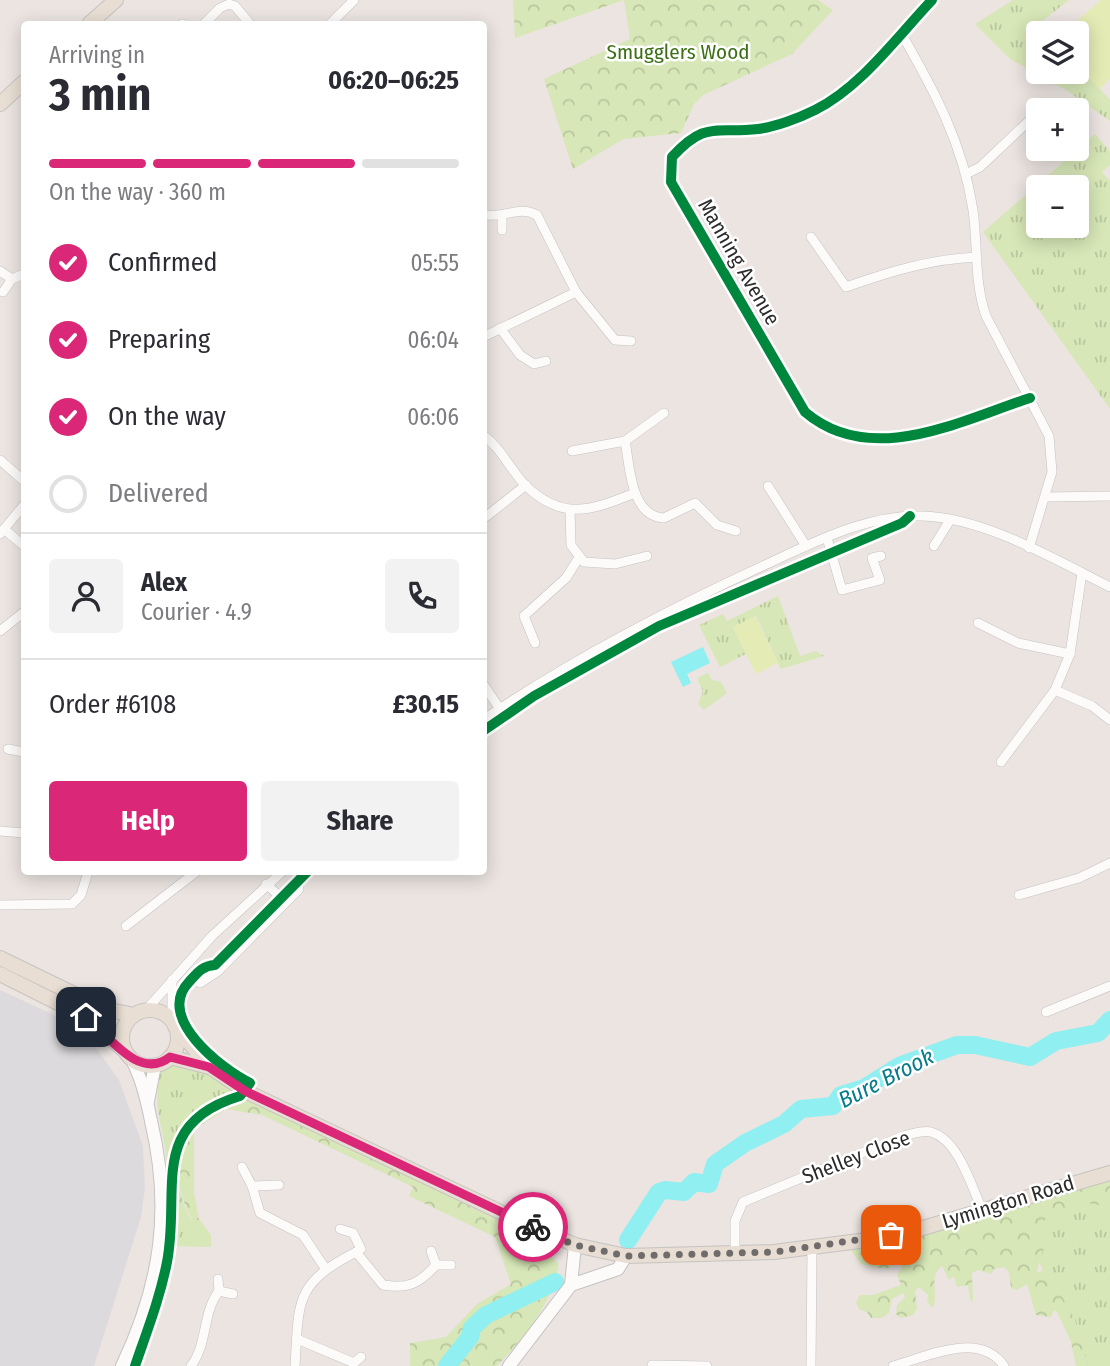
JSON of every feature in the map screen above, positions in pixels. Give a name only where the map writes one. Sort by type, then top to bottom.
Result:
[{"type":"main road","points":[[92,21],[116,0]]},
{"type":"main road","points":[[0,104],[21,85]]},
{"type":"main road","points":[[0,958],[105,1009],[162,1013],[209,1067]]},
{"type":"main road","points":[[0,974],[86,1017],[129,1056],[155,1065],[170,1057],[178,1039],[174,1024]]},
{"type":"main road","points":[[129,1056],[122,1033],[140,1012]]},
{"type":"main road","points":[[170,1057],[209,1067]]},
{"type":"main road","name":"Lymington Road","points":[[209,1067],[245,1091],[513,1218],[578,1241],[626,1252],[735,1254],[812,1248],[916,1230],[1110,1172]]},
{"type":"street","points":[[333,21],[354,0]]},
{"type":"street","name":"Manning Avenue","points":[[932,0],[839,95],[813,111],[759,129],[718,128],[689,138],[671,157],[671,183],[805,412],[821,426],[869,441],[915,436],[1030,398]]},
{"type":"street","points":[[207,21],[220,8],[229,4],[235,6],[248,21]]},
{"type":"street","points":[[901,33],[948,118],[966,174],[979,296],[986,316],[1049,436],[1052,456],[1047,497],[1029,548]]},
{"type":"street","points":[[966,174],[981,167],[1026,124]]},
{"type":"street","points":[[487,215],[502,218],[522,210],[537,215],[576,292],[615,340],[631,341]]},
{"type":"street","points":[[502,218],[502,230]]},
{"type":"street","points":[[811,237],[846,287],[897,269],[945,258],[976,257]]},
{"type":"street","points":[[0,271],[12,279]]},
{"type":"street","points":[[3,292],[12,279],[21,275]]},
{"type":"street","points":[[487,335],[576,292]]},
{"type":"street","points":[[500,328],[520,355],[534,364],[546,361]]},
{"type":"street","points":[[533,375],[534,364]]},
{"type":"street","points":[[572,451],[625,441],[664,413]]},
{"type":"street","points":[[487,440],[526,485],[553,504],[570,510],[597,508],[635,493]]},
{"type":"street","points":[[625,441],[635,493],[645,509],[659,517],[671,516],[695,503],[717,525],[736,531]]},
{"type":"street","points":[[0,460],[21,478]]},
{"type":"street","points":[[487,516],[526,485]]},
{"type":"street","points":[[768,486],[806,546]]},
{"type":"street","points":[[1047,497],[1110,496]]},
{"type":"street","points":[[21,509],[2,532],[21,544]]},
{"type":"street","points":[[570,510],[570,545],[578,559],[590,565],[616,569],[647,556]]},
{"type":"street","points":[[487,717],[693,598],[806,546],[891,517],[924,516],[950,520],[994,534],[1110,587]]},
{"type":"street","points":[[934,546],[950,520]]},
{"type":"street","points":[[827,538],[842,590],[880,580],[872,558],[881,556]]},
{"type":"street","points":[[535,643],[524,616],[566,578],[578,559]]},
{"type":"street","points":[[1001,762],[1055,690],[1070,654],[1082,573]]},
{"type":"street","points":[[0,631],[21,614]]},
{"type":"street","points":[[978,623],[1018,643],[1070,654]]},
{"type":"street","points":[[487,690],[500,709]]},
{"type":"street","points":[[1055,690],[1092,706],[1110,720]]},
{"type":"street","points":[[8,749],[21,751]]},
{"type":"street","points":[[0,840],[0,831],[21,833]]},
{"type":"street","points":[[1019,895],[1079,878],[1110,863]]},
{"type":"street","points":[[0,905],[72,904],[81,895],[87,875]]},
{"type":"street","points":[[126,926],[192,875]]},
{"type":"street","points":[[140,1012],[212,936],[278,875]]},
{"type":"street","points":[[266,884],[286,902]]},
{"type":"street","points":[[200,983],[217,972],[299,889]]},
{"type":"street","points":[[172,980],[174,1024]]},
{"type":"street","points":[[1046,1012],[1110,986]]},
{"type":"street","points":[[122,1366],[147,1303],[159,1240],[162,1172],[147,1101],[129,1056]]},
{"type":"street","points":[[147,1101],[155,1065]]},
{"type":"street","name":"Shelley Close","points":[[735,1254],[735,1222],[743,1202],[903,1136],[923,1131],[934,1133],[952,1147],[982,1209]]},
{"type":"street","points":[[242,1167],[252,1186],[260,1213],[303,1235],[325,1268]]},
{"type":"street","points":[[252,1186],[279,1185]]},
{"type":"street","points":[[295,1366],[297,1316],[307,1285],[325,1268],[361,1249],[352,1233],[340,1230]]},
{"type":"street","points":[[509,1366],[571,1285],[578,1241]]},
{"type":"street","points":[[811,1366],[812,1248]]},
{"type":"street","points":[[431,1251],[436,1265]]},
{"type":"street","points":[[356,1252],[383,1285],[397,1288],[422,1281],[436,1265],[451,1265]]},
{"type":"street","points":[[571,1285],[618,1269],[626,1252]]},
{"type":"street","points":[[191,1366],[199,1356],[211,1302],[219,1291],[218,1279]]},
{"type":"street","points":[[219,1291],[233,1294]]},
{"type":"street","points":[[297,1339],[356,1362]]},
{"type":"street","points":[[893,1366],[967,1347],[990,1351],[1004,1366]]},
{"type":"street","points":[[652,1365],[707,1366]]},
{"type":"shaded area","points":[[0,990],[52,1014],[91,1041],[119,1080],[143,1146],[145,1188],[141,1217],[94,1366],[0,1366]]},
{"type":"green space","name":"Smugglers Wood","points":[[513,0],[624,0],[515,38]]},
{"type":"green space","name":"Smugglers Wood","points":[[624,0],[818,0],[833,10],[792,54],[703,95],[694,104],[681,133],[623,139],[573,169],[544,79],[630,39]]},
{"type":"green space","points":[[1013,0],[1069,0],[1042,21],[1026,21],[1026,68],[1010,59],[975,24]]},
{"type":"green space","points":[[1101,0],[1110,0],[1110,79],[1099,89],[1089,78],[1089,21],[1077,21]]},
{"type":"green space","points":[[1089,77],[1110,100],[1110,121],[1089,106],[1089,98],[1077,98],[1055,84],[1089,84]]},
{"type":"green space","points":[[1095,134],[1110,151],[1110,165],[1102,172],[1110,181],[1110,409],[983,232],[1026,194],[1026,238],[1089,238],[1089,175],[1048,175],[1064,161],[1089,161],[1089,139]]},
{"type":"green space","points":[[778,596],[800,656],[816,651],[824,656],[781,669],[756,616],[733,627],[746,654],[720,667],[699,625],[723,614],[727,621]]},
{"type":"green space","points":[[755,616],[778,663],[756,674],[733,627]]},
{"type":"green space","points":[[708,673],[712,680],[721,682],[727,693],[704,710],[698,704],[703,691],[697,678]]},
{"type":"green space","points":[[172,1063],[201,1071],[246,1098],[207,1117],[193,1129],[178,1159],[182,1197],[191,1220],[199,1219],[211,1235],[211,1247],[174,1246],[165,1241],[168,1173],[157,1097],[160,1071]]},
{"type":"green space","points":[[246,1098],[529,1235],[559,1264],[550,1294],[536,1319],[497,1366],[410,1366],[410,1343],[446,1337],[477,1304],[511,1284],[495,1237],[409,1196],[413,1187],[262,1115],[226,1109],[194,1130],[207,1117]]},
{"type":"green space","points":[[194,1130],[194,1193],[199,1219],[192,1220],[183,1198],[178,1177],[184,1144]]},
{"type":"green space","points":[[1110,1175],[1110,1207],[1088,1203],[1046,1218],[1040,1230],[1043,1251],[1038,1273],[1047,1268],[1055,1275],[1055,1284],[1075,1320],[1088,1366],[1076,1366],[1071,1342],[1057,1312],[1054,1310],[1051,1317],[1036,1315],[1027,1284],[1017,1290],[1011,1288],[1009,1272],[1004,1267],[994,1269],[991,1274],[979,1270],[972,1273],[973,1302],[968,1285],[957,1287],[954,1276],[949,1280],[942,1266],[936,1275],[933,1308],[927,1302],[928,1295],[919,1287],[915,1290],[917,1309],[913,1315],[900,1318],[896,1314],[897,1305],[905,1297],[903,1293],[892,1299],[889,1313],[882,1318],[871,1318],[867,1312],[859,1309],[856,1303],[860,1295],[873,1295],[901,1285],[897,1274],[902,1268],[900,1262],[886,1269],[861,1264],[850,1249]]},
{"type":"green space","points":[[1110,1183],[1110,1366],[1084,1366],[1022,1222]]},
{"type":"water","points":[[703,647],[710,663],[687,674],[691,683],[683,687],[671,662]]},
{"type":"waterway","name":"Bure Brook","points":[[628,1240],[659,1192],[684,1192],[694,1182],[709,1184],[715,1164],[745,1143],[784,1124],[801,1109],[833,1106],[841,1095],[864,1088],[899,1066],[957,1045],[975,1045],[1030,1057],[1056,1041],[1098,1033],[1110,1020]]},
{"type":"waterway","name":"Bure Brook","points":[[447,1366],[470,1337],[472,1328],[486,1315],[555,1282]]},
{"type":"cycle path","points":[[932,0],[878,60],[832,100],[802,116],[772,126],[703,133],[684,145],[672,157],[671,182],[805,412],[831,428],[858,437],[916,435],[1030,398]]},
{"type":"cycle path","points":[[487,728],[534,696],[659,626],[902,523],[910,516]]},
{"type":"cycle path","points":[[135,1366],[167,1262],[174,1162],[180,1142],[191,1124],[211,1108],[240,1096],[250,1083],[223,1066],[196,1040],[185,1025],[180,1010],[181,996],[198,972],[215,965],[304,875]]},
{"type":"way so far","points":[[533,1227],[575,1245],[601,1253],[626,1256],[774,1252],[891,1235]]},
{"type":"route","points":[[86,1017],[132,1060],[140,1064],[155,1065],[170,1057],[209,1067],[245,1091],[533,1227]]}]
